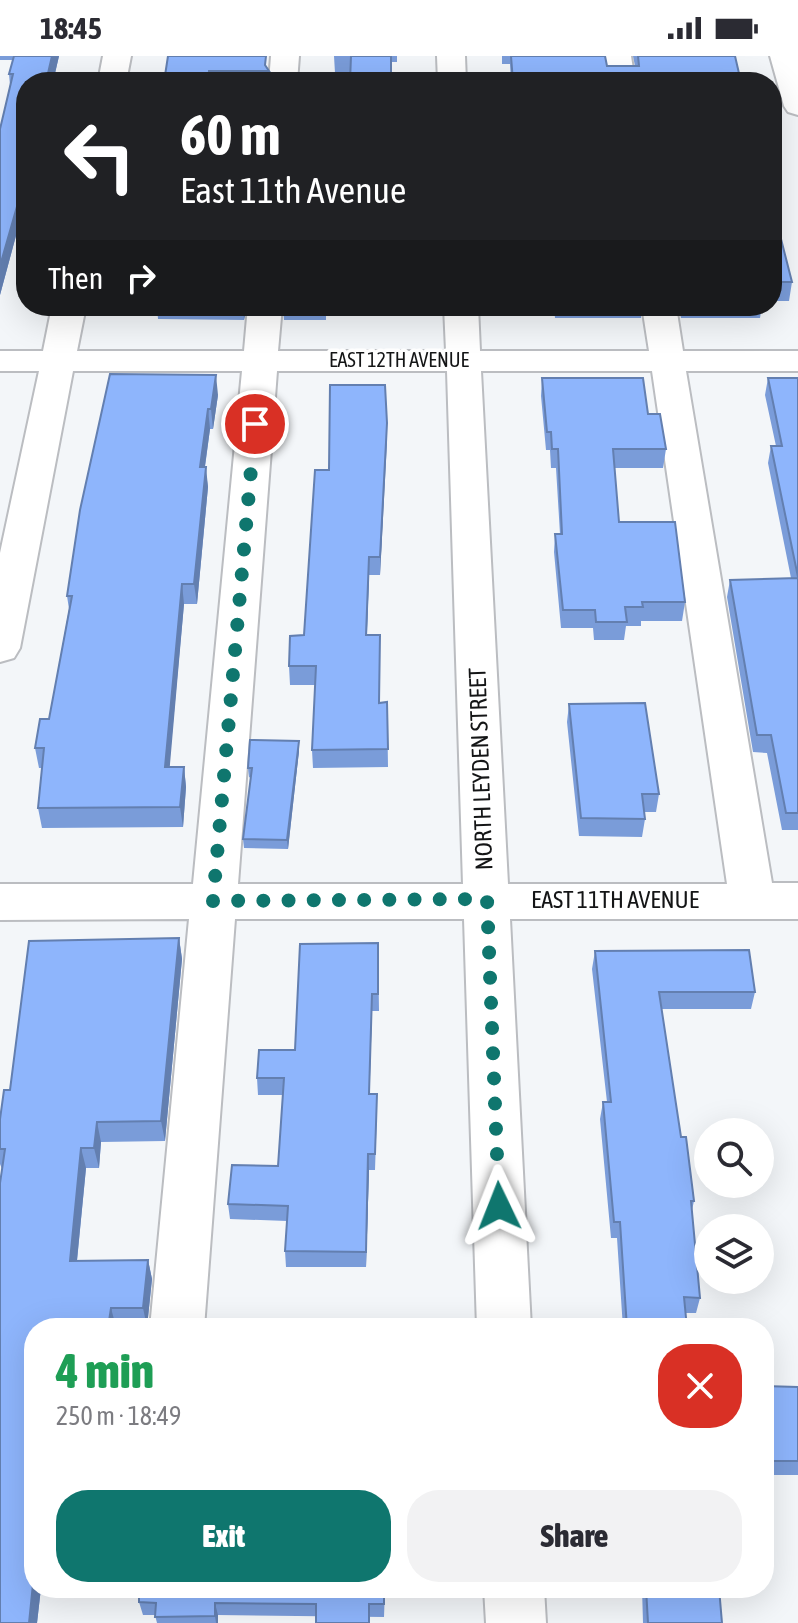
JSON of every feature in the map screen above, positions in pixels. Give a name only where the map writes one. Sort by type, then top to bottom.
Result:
[{"type":"street","points":[[784,56],[798,106]]},
{"type":"street","points":[[0,648],[5,598],[67,316]]},
{"type":"street","points":[[178,1318],[264,316]]},
{"type":"street","name":"NORTH LEYDEN STREET","points":[[462,316],[504,1318]]},
{"type":"street","points":[[661,316],[752,900]]},
{"type":"street","name":"EAST 12TH AVENUE","points":[[0,361],[798,361]]},
{"type":"street","name":"EAST 11TH AVENUE","points":[[0,902],[798,901]]},
{"type":"street","points":[[515,1598],[516,1623]]},
{"type":"building","points":[[14,56],[52,56],[48,72],[16,72],[16,210],[0,266],[0,129],[13,74],[9,74]]},
{"type":"building","points":[[168,56],[266,56],[265,65],[269,71],[209,71],[166,72]]},
{"type":"building","points":[[351,56],[391,56],[391,72],[350,72]]},
{"type":"building","points":[[511,56],[605,56],[607,66],[639,66],[638,56],[735,56],[739,72],[512,72]]},
{"type":"building","points":[[782,243],[792,282],[782,282]]},
{"type":"building","points":[[110,374],[216,375],[200,467],[206,467],[194,584],[182,584],[165,767],[184,767],[180,807],[38,808],[44,748],[35,748],[40,719],[49,719],[72,596],[67,596],[80,510]]},
{"type":"building","points":[[542,378],[643,378],[648,414],[660,414],[666,449],[613,449],[619,522],[675,522],[685,602],[642,602],[643,607],[625,607],[627,622],[596,622],[595,610],[563,610],[555,534],[562,534],[558,449],[552,449],[551,432],[547,432]]},
{"type":"building","points":[[768,378],[798,378],[798,577],[771,446],[782,446]]},
{"type":"building","points":[[330,385],[385,385],[387,423],[380,557],[369,557],[366,635],[380,635],[379,703],[387,702],[388,749],[312,750],[316,666],[289,666],[290,636],[304,635],[315,470],[329,470]]},
{"type":"building","points":[[798,578],[798,813],[786,813],[771,735],[757,735],[730,580]]},
{"type":"building","points":[[645,703],[659,794],[642,794],[645,819],[581,818],[569,704]]},
{"type":"building","points":[[250,740],[299,741],[287,840],[243,839],[252,768],[248,768]]},
{"type":"building","points":[[179,938],[161,1121],[97,1122],[94,1148],[81,1148],[70,1261],[148,1260],[143,1308],[111,1308],[110,1318],[24,1318],[24,1598],[32,1598],[29,1623],[0,1623],[0,1183],[5,1149],[0,1149],[0,1119],[4,1090],[10,1090],[29,941]]},
{"type":"building","points":[[378,943],[378,994],[372,994],[369,1094],[377,1094],[375,1154],[368,1154],[366,1252],[285,1251],[288,1206],[228,1204],[232,1165],[278,1166],[284,1078],[257,1078],[259,1050],[295,1050],[300,944]]},
{"type":"building","points":[[749,950],[755,992],[659,992],[681,1137],[686,1137],[694,1201],[691,1201],[694,1294],[700,1294],[700,1298],[684,1297],[686,1318],[626,1318],[620,1222],[614,1222],[603,1102],[611,1102],[595,951]]},
{"type":"building","points":[[774,1386],[798,1387],[798,1461],[774,1461]]},
{"type":"building","points":[[139,1598],[384,1598],[384,1604],[369,1604],[369,1623],[316,1623],[316,1604],[215,1603],[215,1616],[155,1617],[156,1603],[139,1602]]},
{"type":"building","points":[[647,1598],[720,1598],[722,1623],[648,1623]]},
{"type":"route","points":[[255,424],[213,901],[487,899],[499,1206]]}]
